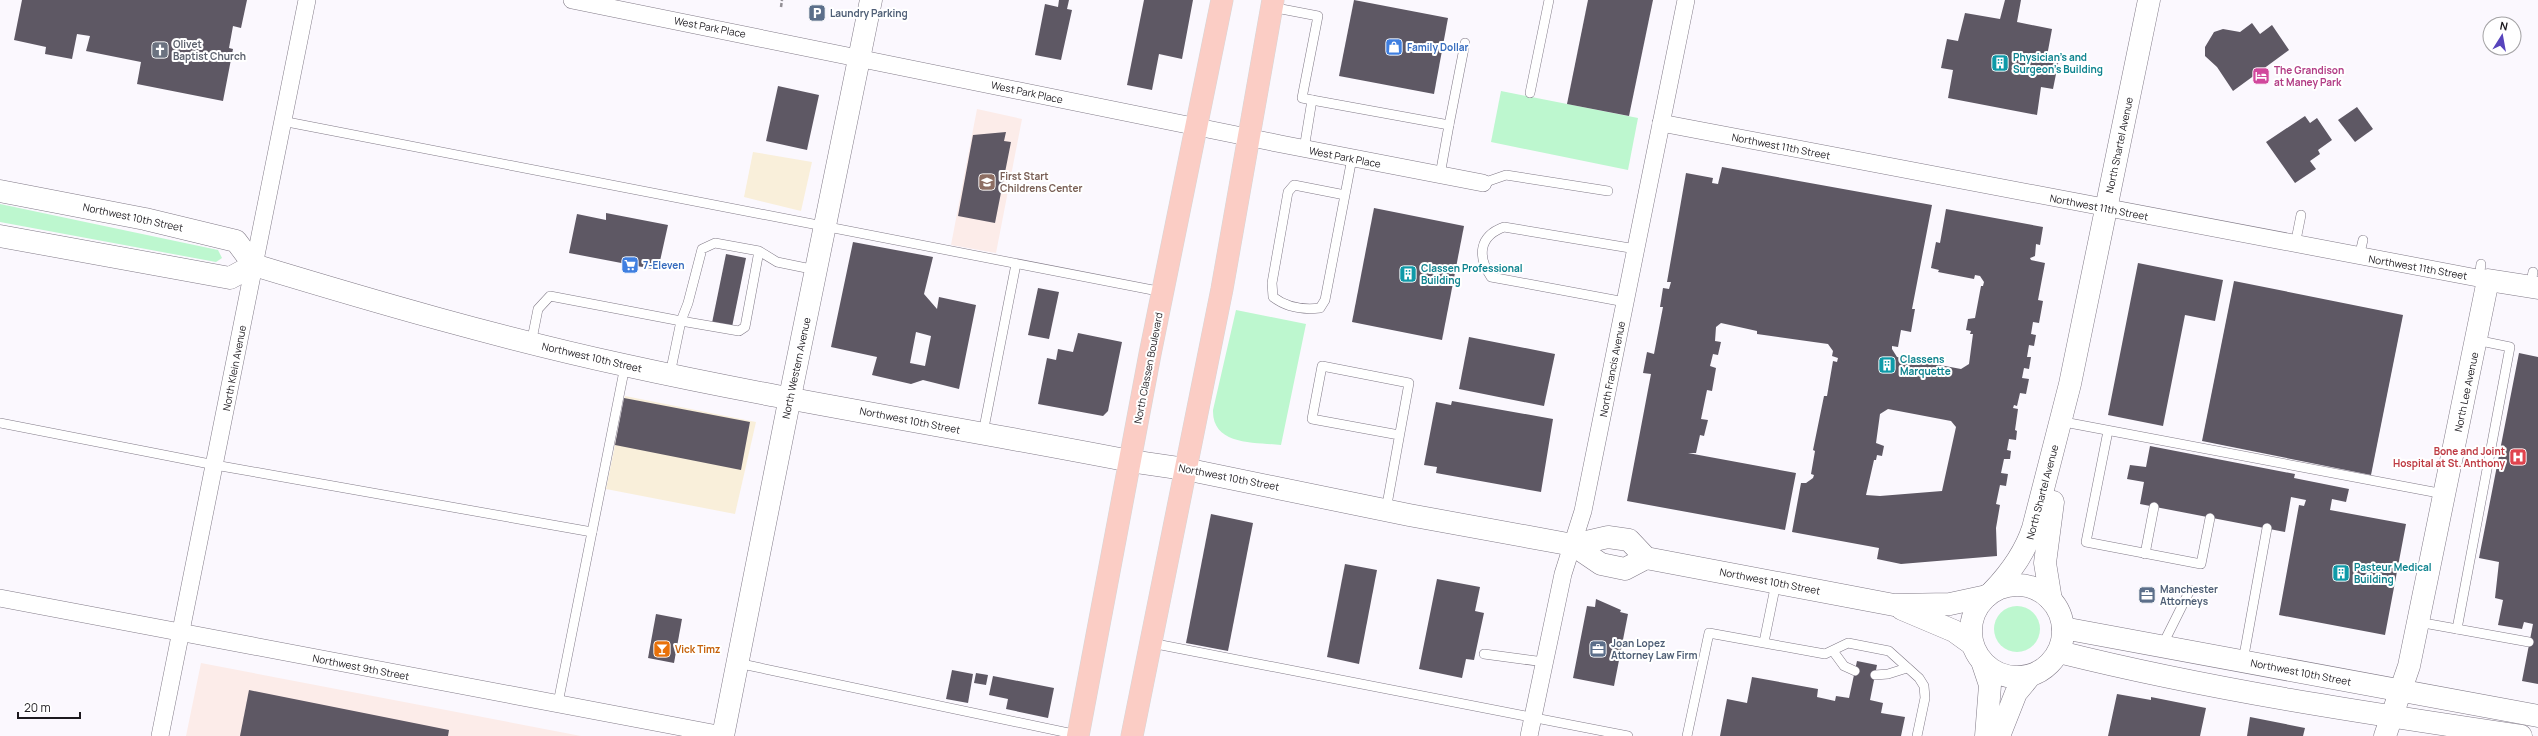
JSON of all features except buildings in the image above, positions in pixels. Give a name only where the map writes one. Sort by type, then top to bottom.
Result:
[{"type":"main road","name":"North Classen Boulevard","points":[[1078,736],[1163,292],[1222,0]]},
{"type":"main road","points":[[1132,736],[1222,289],[1272,4]]},
{"type":"street","name":"North Klein Avenue","points":[[160,736],[307,0]]},
{"type":"street","name":"West Park Place","points":[[572,0],[1196,126],[1248,138],[1483,183]]},
{"type":"street","name":"North Western Avenue","points":[[723,735],[824,227],[871,0]]},
{"type":"street","name":"North Francis Avenue","points":[[1529,736],[1563,574],[1584,511],[1686,0]]},
{"type":"street","name":"North Shartel Avenue","points":[[2051,600],[2046,576],[2046,548],[2070,384],[2148,0]]},
{"type":"street","name":"Northwest 11th Street","points":[[1661,123],[2295,244],[2361,248],[2483,274],[2534,282]]},
{"type":"street","name":"Northwest 10th Street","points":[[0,191],[145,219],[236,241],[254,265],[531,344],[625,366],[1130,461],[1185,469],[1386,510],[1573,545],[1601,564],[1625,569],[1646,558]]},
{"type":"street","points":[[0,236],[230,278],[254,265]]},
{"type":"street","name":"North Lee Avenue","points":[[2388,726],[2409,666],[2476,340],[2483,274]]},
{"type":"street","name":"North Shartel Avenue","points":[[1990,593],[2010,573],[2028,545],[2070,384]]},
{"type":"street","name":"Northwest 10th Street","points":[[1573,545],[1608,536],[1629,540],[1646,558],[1894,605],[1950,604],[1990,593]]},
{"type":"street","points":[[1983,664],[2002,676],[2013,678],[2030,676],[2047,667],[2059,652],[2063,628],[2061,616],[2051,600],[2041,592],[2026,586],[2008,586],[1990,593],[1979,603],[1972,618],[1970,633],[1972,644],[1983,664],[1990,685],[1986,736]]},
{"type":"street","name":"Northwest 9th Street","points":[[0,598],[723,735]]},
{"type":"street","name":"Northwest 10th Street","points":[[1894,605],[1954,631],[1972,644]]},
{"type":"street","name":"Northwest 10th Street","points":[[2063,628],[2538,716]]},
{"type":"street","points":[[2059,652],[2160,677],[2388,726],[2521,736]]},
{"type":"street","points":[[1999,736],[2014,698],[2030,676]]},
{"type":"lane","points":[[1530,93],[1549,0]]},
{"type":"lane","points":[[1272,4],[1318,16],[1302,98],[1449,124]]},
{"type":"lane","points":[[1440,175],[1465,44]]},
{"type":"lane","points":[[1304,149],[1312,100]]},
{"type":"lane","points":[[282,121],[1163,292]]},
{"type":"lane","points":[[1345,195],[1294,185],[1288,192],[1272,283],[1273,297],[1283,305],[1311,310],[1320,308],[1325,300],[1345,195],[1352,158]]},
{"type":"lane","points":[[1483,183],[1506,175],[1608,192]]},
{"type":"lane","points":[[2295,244],[2301,215]]},
{"type":"lane","points":[[1625,302],[1491,277],[1483,265],[1483,244],[1490,232],[1504,227],[1636,249]]},
{"type":"lane","points":[[670,374],[680,320],[688,303],[702,249],[715,243],[759,251],[777,262],[816,270]]},
{"type":"lane","points":[[531,344],[538,309],[550,296],[739,330],[745,327],[759,251]]},
{"type":"lane","points":[[983,433],[1016,264]]},
{"type":"lane","points":[[2457,629],[2510,347],[2476,340]]},
{"type":"lane","points":[[558,704],[625,366]]},
{"type":"lane","points":[[1386,510],[1399,435],[1408,383],[1322,366],[1312,419],[1399,435]]},
{"type":"lane","points":[[2064,422],[2165,445],[2278,467],[2444,494]]},
{"type":"lane","points":[[0,423],[215,464],[592,532]]},
{"type":"lane","points":[[2108,431],[2086,542],[2201,564],[2210,518]]},
{"type":"lane","points":[[2146,554],[2154,507]]},
{"type":"lane","points":[[2243,661],[2267,528]]},
{"type":"lane","points":[[1764,642],[1776,583]]},
{"type":"lane","points":[[2162,646],[2190,590]]},
{"type":"lane","points":[[2418,622],[2529,642]]},
{"type":"lane","points":[[1687,736],[1709,634],[1764,642],[1825,654],[1848,644],[1889,651],[1919,678],[1924,686],[1924,698],[1917,736]]},
{"type":"lane","points":[[1151,643],[1628,736]]},
{"type":"lane","points":[[1832,651],[1844,666],[1855,671]]},
{"type":"lane","points":[[1484,654],[1544,662]]},
{"type":"lane","points":[[737,663],[1078,736]]},
{"type":"lane","points":[[1875,675],[1888,674],[1907,668]]},
{"type":"path","points":[[781,7],[782,0]]},
{"type":"shaded area","name":"First Start Childrens Center","points":[[977,109],[1022,119],[996,253],[951,245]]},
{"type":"shaded area","points":[[753,152],[812,162],[801,211],[744,197]]},
{"type":"shaded area","points":[[625,396],[756,422],[735,514],[606,489]]},
{"type":"shaded area","points":[[201,663],[581,736],[186,736]]},
{"type":"green space","points":[[1501,91],[1638,118],[1628,170],[1491,142]]},
{"type":"green space","points":[[0,204],[218,250],[222,258],[216,262],[0,222]]},
{"type":"green space","points":[[1236,310],[1306,324],[1281,445],[1237,440],[1227,436],[1220,430],[1215,422],[1213,410]]},
{"type":"green space","points":[[2017,606],[2030,610],[2036,616],[2040,629],[2036,642],[2030,648],[2017,652],[2004,648],[1998,642],[1994,629],[1998,616],[2004,610]]},
{"type":"place","name":"Laundry Parking","points":[[817,13]]},
{"type":"place","name":"Family Dollar","points":[[1394,47]]},
{"type":"place","name":"Olivet Baptist Church","points":[[160,50]]},
{"type":"place","name":"Physician's and Surgeon's Building","points":[[2000,63]]},
{"type":"place","name":"The Grandison at Maney Park","points":[[2261,76]]},
{"type":"place","name":"First Start Childrens Center","points":[[987,182]]},
{"type":"place","name":"7-Eleven","points":[[630,265]]},
{"type":"place","name":"Classen Professional Building","points":[[1408,274]]},
{"type":"place","name":"Classens Marquette","points":[[1887,365]]},
{"type":"place","name":"Bone and Joint Hospital at St. Anthony","points":[[2518,457]]},
{"type":"place","name":"Pasteur Medical Building","points":[[2341,573]]},
{"type":"place","name":"Manchester Attorneys","points":[[2147,595]]},
{"type":"place","name":"Vick Timz","points":[[662,649]]},
{"type":"place","name":"Joan Lopez Attorney Law Firm","points":[[1598,649]]}]
